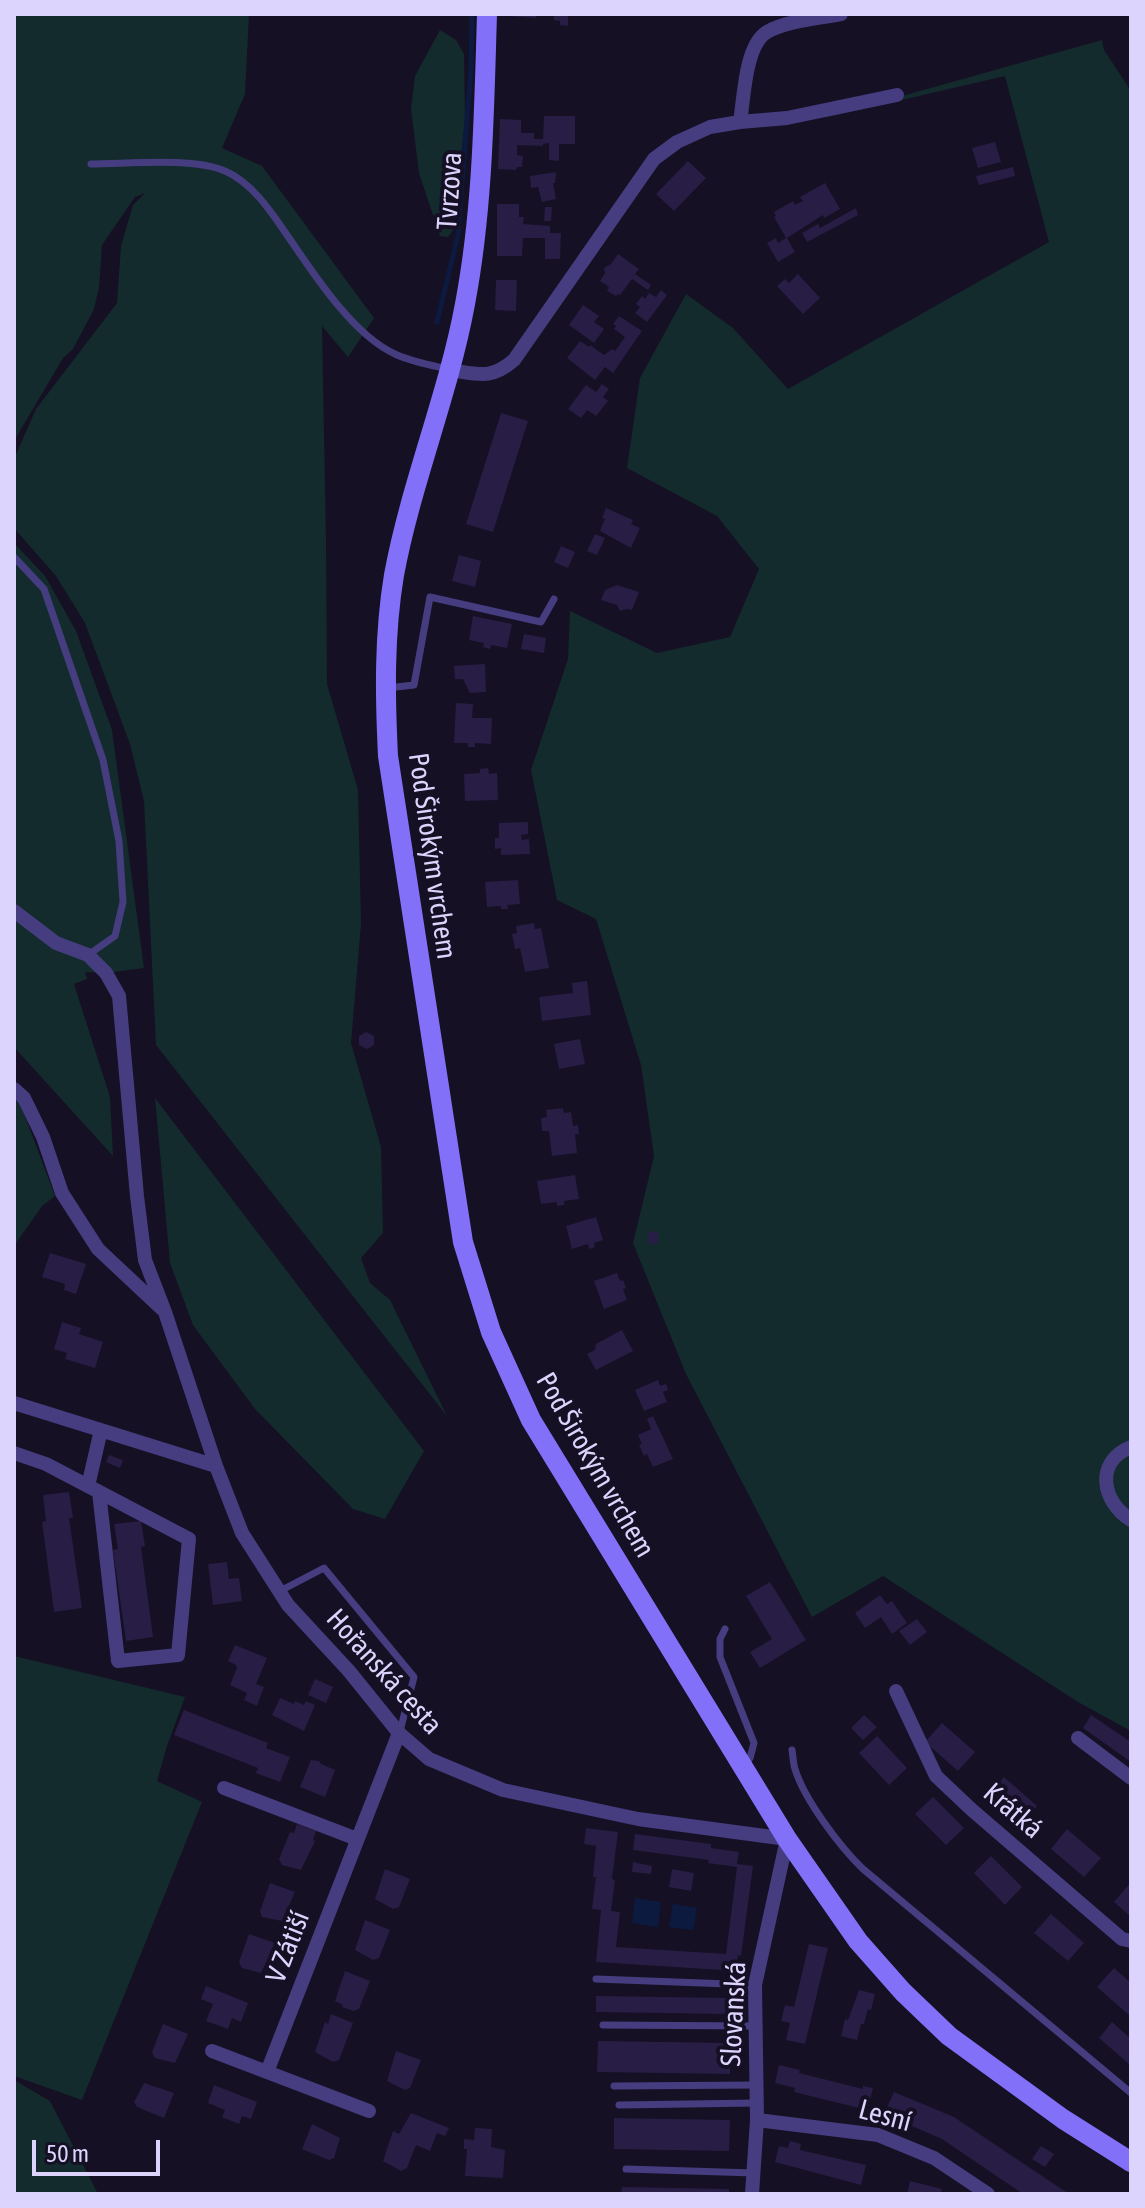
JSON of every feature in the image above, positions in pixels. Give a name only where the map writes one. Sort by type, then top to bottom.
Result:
[{"type":"street","name":"Tvrzova","points":[[450,370],[465,305],[477,226],[487,14]]},
{"type":"street","points":[[740,122],[752,52],[765,33],[841,14]]},
{"type":"street","points":[[450,370],[482,375],[500,372],[514,360],[654,159],[677,142],[710,127],[787,118],[897,95]]},
{"type":"street","name":"Pod Širokým vrchem","points":[[450,370],[394,575],[384,688],[388,756],[463,1242],[491,1332],[531,1420],[742,1768],[858,1941],[903,1992],[949,2036],[1051,2110],[1131,2162]]},
{"type":"street","points":[[14,911],[56,943],[88,955],[106,973],[119,996],[145,1260],[165,1312]]},
{"type":"street","name":"Hořanská cesta","points":[[14,1089],[24,1098],[43,1137],[62,1193],[98,1249],[165,1312],[216,1466],[242,1533],[288,1605],[349,1671],[399,1733],[429,1759],[503,1790],[638,1819],[787,1839]]},
{"type":"street","points":[[14,1403],[216,1466]]},
{"type":"street","points":[[14,1453],[46,1464],[93,1489],[189,1539],[178,1655],[118,1661],[93,1489],[101,1430]]},
{"type":"street","points":[[1131,1447],[1115,1457],[1107,1476],[1109,1499],[1119,1512],[1131,1520]]},
{"type":"street","name":"Krátká","points":[[896,1691],[936,1776],[1122,1939],[1131,1941]]},
{"type":"street","name":"V Zátiší","points":[[267,2072],[399,1733]]},
{"type":"street","points":[[1078,1738],[1131,1778]]},
{"type":"street","points":[[224,1788],[357,1839]]},
{"type":"street","name":"Slovanská","points":[[752,2194],[757,2120],[755,1985],[787,1839]]},
{"type":"street","points":[[212,2051],[369,2111]]},
{"type":"street","name":"Lesní","points":[[757,2120],[878,2135],[934,2158],[988,2194]]},
{"type":"lane","points":[[91,164],[190,163],[234,176],[276,218],[319,281],[364,333],[393,354],[450,370]]},
{"type":"lane","points":[[14,557],[44,589],[103,760],[119,841],[123,902],[115,936],[88,955]]},
{"type":"lane","points":[[384,688],[414,685],[430,597],[541,622],[554,599]]},
{"type":"lane","points":[[279,1591],[324,1568],[414,1677],[399,1733]]},
{"type":"lane","points":[[725,1629],[720,1639],[720,1657],[754,1743],[750,1758],[742,1768]]},
{"type":"lane","points":[[792,1750],[795,1768],[809,1796],[842,1848],[863,1869],[1131,2093]]},
{"type":"lane","points":[[596,1979],[755,1985]]},
{"type":"lane","points":[[603,2025],[756,2026]]},
{"type":"lane","points":[[614,2086],[757,2085]]},
{"type":"lane","points":[[619,2105],[757,2103]]},
{"type":"lane","points":[[626,2169],[754,2173]]},
{"type":"green space","points":[[14,14],[249,14],[245,94],[222,148],[262,166],[374,318],[348,357],[322,326],[327,684],[358,790],[361,924],[351,1043],[381,1147],[383,1233],[361,1258],[370,1283],[390,1300],[447,1416],[156,1045],[144,801],[130,744],[85,623],[56,576],[14,528],[14,459],[36,409],[117,303],[121,246],[133,205],[145,193],[135,197],[102,245],[94,309],[73,349],[63,358],[14,441]]},
{"type":"green space","points":[[440,30],[456,40],[464,54],[465,120],[453,230],[448,237],[440,236],[419,173],[411,109],[415,76]]},
{"type":"green space","points":[[1102,40],[1104,50],[1131,91],[1131,1731],[1078,1702],[883,1576],[812,1617],[686,1374],[633,1243],[654,1156],[641,1065],[596,919],[557,900],[531,770],[568,659],[570,611],[657,653],[730,637],[759,569],[717,516],[627,468],[640,378],[686,294],[733,328],[788,389],[1049,242],[1005,76],[820,119]]},
{"type":"green space","points":[[14,543],[45,576],[76,631],[112,730],[144,968],[106,973],[85,972],[87,979],[74,984],[110,1097],[113,1156],[14,1047]]},
{"type":"green space","points":[[155,1098],[424,1451],[385,1519],[353,1509],[255,1409],[193,1325],[170,1263]]},
{"type":"green space","points":[[14,1099],[20,1103],[55,1196],[42,1206],[14,1246]]},
{"type":"green space","points":[[14,1656],[185,1697],[157,1781],[202,1802],[82,2100],[14,2076]]},
{"type":"green space","points":[[14,2080],[50,2101],[98,2194],[14,2194]]},
{"type":"water","points":[[635,1898],[661,1902],[658,1927],[632,1923]]},
{"type":"water","points":[[673,1904],[697,1908],[693,1930],[669,1927]]},
{"type":"building","points":[[536,14],[536,18],[508,16]]},
{"type":"building","points":[[554,14],[568,14],[568,26],[554,20]]},
{"type":"building","points":[[544,116],[575,116],[575,144],[559,144],[559,161],[549,160],[549,143],[543,146],[517,145],[517,155],[523,156],[522,167],[516,170],[498,169],[500,119],[521,120],[521,133],[534,133],[534,139],[543,139]]},
{"type":"building","points":[[995,142],[1001,162],[978,168],[972,148]]},
{"type":"building","points":[[688,161],[706,178],[674,211],[656,194]]},
{"type":"building","points":[[1013,167],[1015,176],[979,185],[976,176]]},
{"type":"building","points":[[556,172],[553,183],[556,199],[542,202],[538,187],[531,188],[530,176]]},
{"type":"building","points":[[825,183],[840,209],[824,218],[823,215],[787,238],[795,252],[778,262],[767,243],[776,238],[778,243],[786,238],[774,212],[793,201],[795,205],[803,201],[800,197]]},
{"type":"building","points":[[497,204],[519,204],[519,217],[524,217],[523,224],[550,226],[550,233],[561,233],[560,259],[545,259],[545,238],[523,238],[522,256],[497,256]]},
{"type":"building","points":[[545,207],[552,207],[551,221],[544,221]]},
{"type":"building","points":[[856,208],[858,215],[807,242],[802,233],[818,224],[820,228]]},
{"type":"building","points":[[618,254],[639,269],[635,274],[651,285],[648,290],[632,279],[620,295],[607,291],[609,287],[600,281],[605,273],[604,268]]},
{"type":"building","points":[[798,274],[820,298],[803,314],[777,286],[785,279],[789,283]]},
{"type":"building","points":[[496,280],[517,280],[516,311],[495,310]]},
{"type":"building","points":[[661,290],[667,295],[647,322],[635,313],[640,307],[636,304],[642,296],[645,299],[649,293],[656,297]]},
{"type":"building","points":[[583,305],[599,316],[594,322],[604,329],[594,343],[569,325]]},
{"type":"building","points":[[619,316],[642,331],[613,373],[605,367],[595,380],[567,358],[580,341],[604,355],[612,349],[615,351],[625,337],[614,329],[616,326],[613,324]]},
{"type":"building","points":[[602,384],[609,389],[603,397],[608,401],[596,416],[587,410],[581,418],[568,409],[586,385],[596,392]]},
{"type":"building","points":[[501,413],[528,421],[493,532],[466,524]]},
{"type":"building","points":[[606,508],[633,520],[631,524],[640,528],[631,548],[600,531]]},
{"type":"building","points":[[595,534],[605,538],[597,555],[587,551]]},
{"type":"building","points":[[561,546],[575,552],[568,568],[554,562]]},
{"type":"building","points":[[459,555],[481,561],[475,587],[452,581]]},
{"type":"building","points":[[617,585],[639,592],[632,610],[620,611],[617,605],[601,600],[605,590]]},
{"type":"building","points":[[473,616],[512,624],[507,648],[491,645],[490,649],[483,647],[484,643],[469,640]]},
{"type":"building","points":[[524,634],[546,638],[544,653],[521,649]]},
{"type":"building","points":[[485,664],[486,692],[470,693],[463,679],[455,679],[454,666]]},
{"type":"building","points":[[456,703],[473,704],[472,718],[492,718],[491,744],[475,743],[475,747],[468,747],[468,743],[454,743]]},
{"type":"building","points":[[488,768],[489,774],[497,773],[498,800],[465,801],[464,774],[480,773],[480,769]]},
{"type":"building","points":[[528,822],[528,834],[521,835],[522,840],[529,839],[530,854],[501,855],[501,848],[495,849],[499,823]]},
{"type":"building","points":[[518,880],[520,904],[507,905],[508,909],[487,907],[485,882]]},
{"type":"building","points":[[534,923],[535,929],[541,928],[549,968],[525,972],[520,948],[515,949],[512,934],[517,933],[516,926]]},
{"type":"building","points":[[587,981],[591,1015],[542,1021],[539,997],[573,993],[572,983]]},
{"type":"building","points":[[366,1032],[374,1036],[374,1045],[367,1049],[359,1045],[359,1036]]},
{"type":"building","points":[[580,1039],[585,1064],[559,1069],[554,1044]]},
{"type":"building","points":[[563,1108],[564,1113],[571,1112],[573,1126],[578,1125],[579,1134],[575,1134],[577,1153],[552,1156],[549,1131],[542,1131],[541,1118],[547,1117],[546,1110]]},
{"type":"building","points":[[575,1175],[579,1199],[564,1201],[564,1205],[557,1206],[557,1202],[541,1204],[537,1181]]},
{"type":"building","points":[[596,1217],[603,1240],[589,1249],[588,1244],[572,1249],[566,1226]]},
{"type":"building","points":[[658,1231],[658,1243],[648,1244],[648,1232]]},
{"type":"building","points":[[50,1253],[86,1264],[76,1294],[64,1290],[65,1284],[42,1277]]},
{"type":"building","points":[[617,1273],[626,1288],[623,1289],[627,1300],[604,1309],[594,1281]]},
{"type":"building","points":[[62,1322],[81,1328],[79,1334],[103,1342],[95,1368],[65,1359],[67,1353],[54,1349]]},
{"type":"building","points":[[622,1330],[633,1351],[596,1370],[587,1354],[595,1350],[596,1344]]},
{"type":"building","points":[[658,1380],[660,1386],[666,1384],[668,1390],[663,1392],[667,1402],[644,1411],[635,1390]]},
{"type":"building","points":[[653,1416],[673,1459],[653,1467],[647,1454],[644,1456],[638,1435],[651,1429],[647,1419]]},
{"type":"building","points":[[109,1455],[123,1460],[120,1468],[106,1462]]},
{"type":"building","points":[[69,1492],[73,1518],[69,1518],[82,1608],[54,1612],[42,1522],[46,1521],[43,1495]]},
{"type":"building","points":[[141,1521],[145,1546],[141,1547],[153,1637],[126,1641],[113,1550],[118,1549],[114,1524]]},
{"type":"building","points":[[227,1562],[229,1579],[239,1578],[242,1601],[213,1605],[208,1564]]},
{"type":"building","points":[[770,1582],[806,1640],[760,1668],[750,1652],[772,1639],[746,1596]]},
{"type":"building","points":[[880,1595],[887,1604],[892,1601],[907,1623],[892,1634],[881,1617],[865,1628],[855,1613]]},
{"type":"building","points":[[917,1619],[927,1632],[910,1645],[899,1631]]},
{"type":"building","points":[[235,1645],[267,1658],[256,1684],[264,1687],[257,1706],[244,1700],[247,1693],[230,1685],[237,1668],[228,1661]]},
{"type":"building","points":[[315,1679],[333,1687],[326,1703],[308,1695]]},
{"type":"building","points":[[280,1698],[294,1704],[295,1701],[304,1705],[306,1701],[315,1705],[304,1731],[272,1715]]},
{"type":"building","points":[[184,1710],[268,1743],[266,1748],[290,1757],[280,1782],[256,1773],[258,1768],[174,1735]]},
{"type":"building","points":[[864,1715],[877,1727],[863,1740],[851,1728]]},
{"type":"building","points":[[1091,1715],[1131,1742],[1131,1762],[1083,1728]]},
{"type":"building","points":[[942,1723],[975,1752],[958,1771],[925,1742]]},
{"type":"building","points":[[877,1736],[907,1768],[889,1785],[859,1753]]},
{"type":"building","points":[[311,1760],[335,1770],[325,1797],[300,1787]]},
{"type":"building","points":[[1004,1777],[1037,1806],[1021,1825],[987,1795]]},
{"type":"building","points":[[933,1797],[964,1828],[946,1845],[915,1814]]},
{"type":"building","points":[[297,1824],[316,1831],[315,1841],[301,1870],[282,1865],[279,1859],[290,1832],[294,1833]]},
{"type":"building","points":[[586,1828],[618,1832],[611,1911],[620,1912],[616,1947],[726,1954],[737,1867],[633,1850],[635,1834],[711,1844],[711,1848],[739,1852],[737,1864],[753,1866],[737,1971],[596,1962],[601,1910],[592,1909],[596,1846],[584,1844]]},
{"type":"building","points":[[1067,1829],[1101,1858],[1084,1877],[1051,1849]]},
{"type":"building","points":[[991,1856],[1022,1887],[1005,1905],[974,1873]]},
{"type":"building","points":[[633,1862],[652,1866],[651,1874],[632,1872]]},
{"type":"building","points":[[385,1869],[410,1879],[399,1907],[393,1909],[375,1899]]},
{"type":"building","points":[[672,1869],[694,1873],[691,1891],[669,1887]]},
{"type":"building","points":[[1131,1882],[1131,1917],[1114,1902]]},
{"type":"building","points":[[270,1883],[295,1892],[282,1921],[262,1917],[260,1911]]},
{"type":"building","points":[[1051,1914],[1084,1943],[1068,1961],[1034,1933]]},
{"type":"building","points":[[365,1920],[390,1930],[379,1958],[373,1960],[355,1950]]},
{"type":"building","points":[[249,1934],[275,1943],[261,1973],[242,1968],[239,1962]]},
{"type":"building","points":[[809,1944],[828,1948],[805,2044],[786,2040],[790,2023],[781,2021],[785,2005],[794,2007]]},
{"type":"building","points":[[1114,1968],[1131,1983],[1131,2017],[1097,1987]]},
{"type":"building","points":[[345,1971],[370,1981],[359,2009],[353,2011],[335,2001]]},
{"type":"building","points":[[206,1986],[248,2003],[241,2022],[232,2018],[228,2029],[206,2021],[213,2004],[201,1999]]},
{"type":"building","points":[[859,1990],[875,1994],[857,2040],[841,2036],[845,2019],[848,2020]]},
{"type":"building","points":[[596,1996],[730,1998],[730,2014],[596,2012]]},
{"type":"building","points":[[331,2014],[353,2023],[339,2060],[333,2062],[315,2052],[325,2022],[328,2024]]},
{"type":"building","points":[[1112,2022],[1131,2039],[1129,2064],[1099,2038]]},
{"type":"building","points":[[163,2024],[188,2034],[175,2063],[155,2058],[152,2052]]},
{"type":"building","points":[[598,2041],[730,2043],[730,2074],[597,2072]]},
{"type":"building","points":[[396,2051],[421,2060],[410,2088],[405,2090],[387,2081]]},
{"type":"building","points":[[779,2065],[863,2089],[863,2086],[873,2088],[868,2107],[859,2105],[859,2108],[794,2092],[795,2088],[775,2083]]},
{"type":"building","points":[[144,2083],[174,2093],[164,2118],[137,2107],[134,2102]]},
{"type":"building","points":[[214,2085],[257,2102],[251,2119],[242,2116],[239,2124],[222,2117],[225,2110],[208,2103]]},
{"type":"building","points":[[894,2092],[954,2117],[1069,2194],[1023,2194],[942,2139],[884,2114]]},
{"type":"building","points":[[411,2113],[449,2128],[445,2136],[437,2133],[430,2151],[416,2145],[407,2168],[401,2171],[383,2161],[393,2131],[399,2134]]},
{"type":"building","points":[[614,2118],[730,2120],[729,2151],[614,2149]]},
{"type":"building","points":[[312,2124],[340,2138],[334,2158],[329,2160],[302,2149]]},
{"type":"building","points":[[475,2128],[492,2129],[491,2147],[505,2150],[503,2178],[465,2176],[467,2149],[464,2149],[464,2139],[474,2140]]},
{"type":"building","points":[[790,2141],[801,2144],[800,2150],[866,2165],[861,2185],[775,2162],[779,2146],[788,2148]]},
{"type":"building","points":[[1041,2146],[1054,2154],[1045,2167],[1032,2159]]},
{"type":"building","points":[[910,2181],[942,2189],[940,2194],[907,2194]]},
{"type":"building","points":[[622,2187],[729,2189],[729,2194],[621,2194]]},
{"type":"waterway","points":[[437,322],[458,235],[471,68],[472,14]]}]
